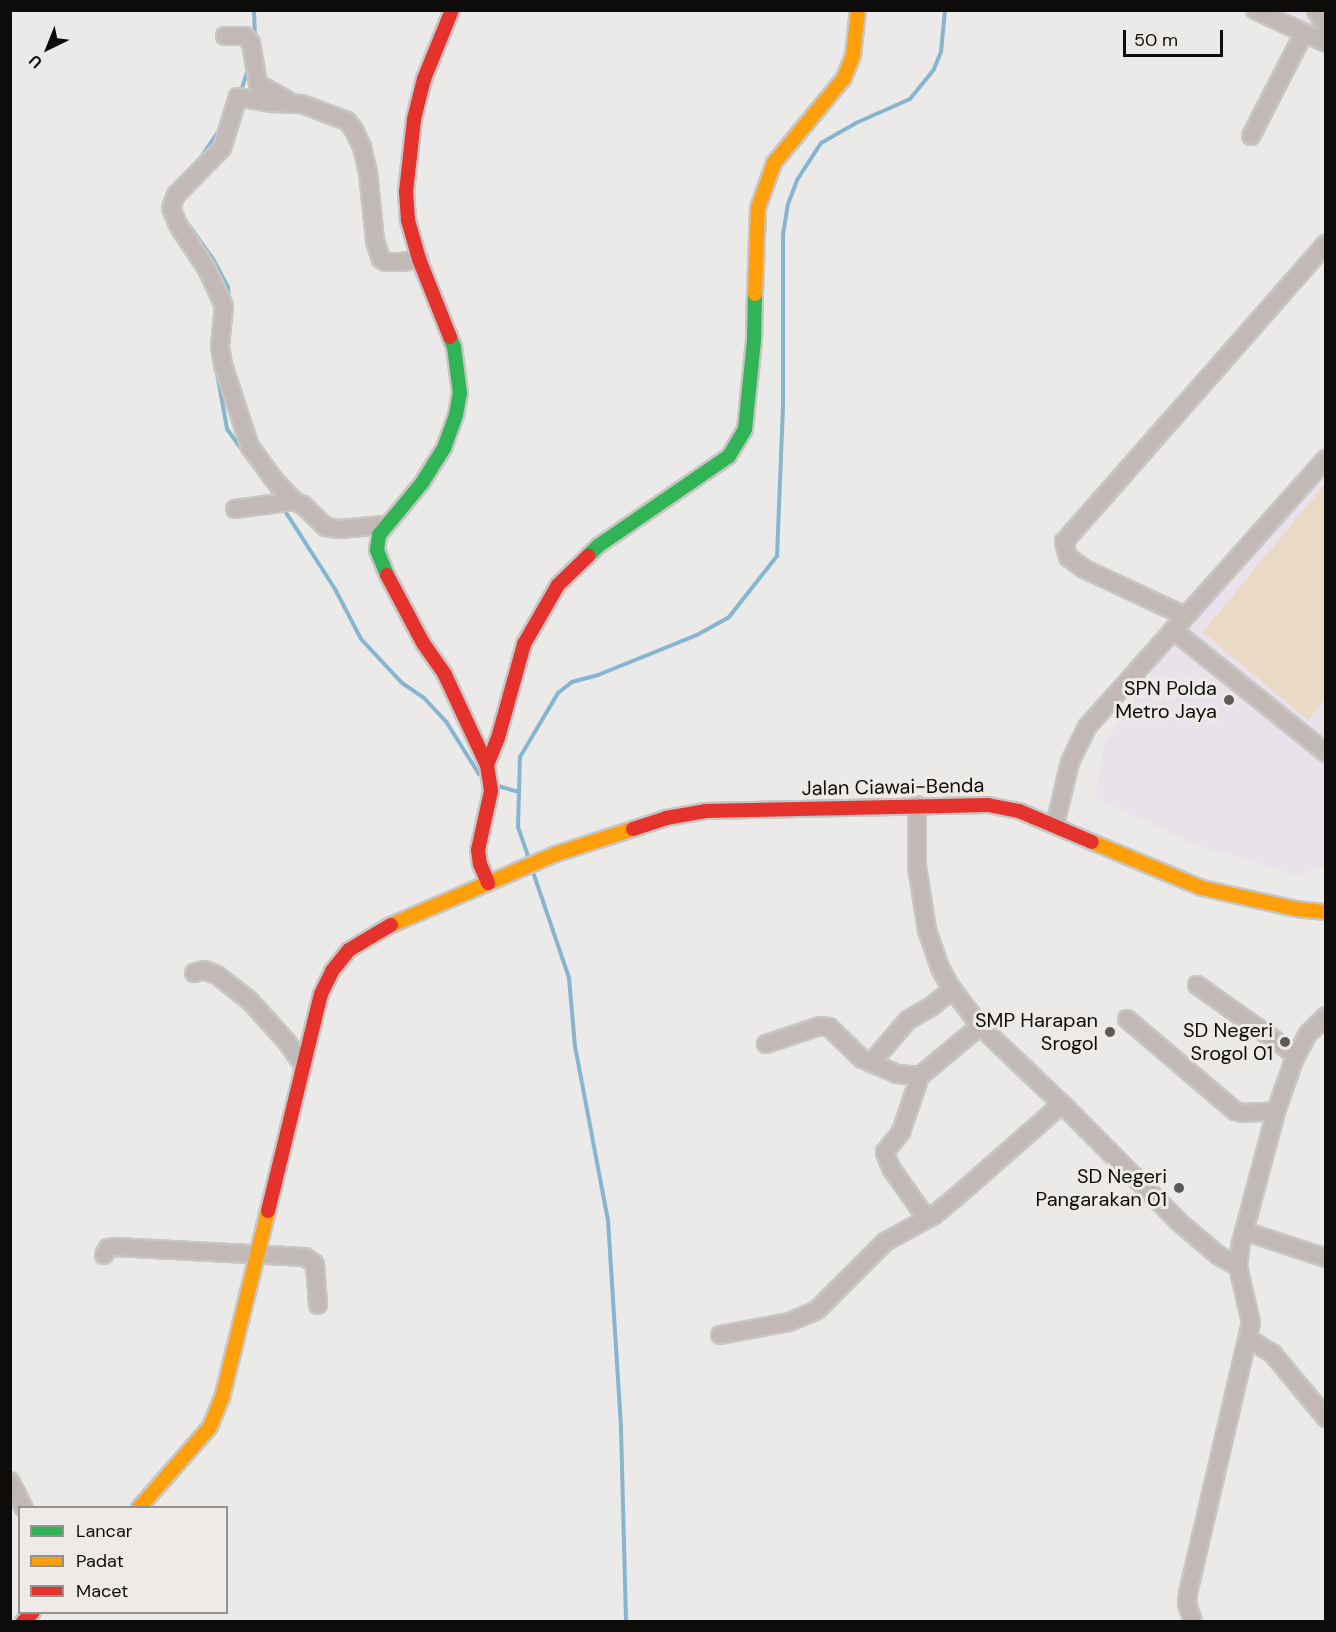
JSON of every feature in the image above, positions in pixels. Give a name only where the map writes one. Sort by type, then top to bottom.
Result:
[{"type":"main road","points":[[452,10],[424,79],[408,164],[408,220],[418,259],[454,347],[460,393],[456,415],[444,448],[422,483],[385,525],[379,535],[377,550],[381,564],[423,643],[445,675],[488,765],[491,791],[478,850],[480,864],[492,881]]},
{"type":"main road","points":[[488,765],[498,738],[524,644],[558,585],[598,546],[729,456],[745,429],[754,340],[758,208],[774,164],[844,78],[853,56],[858,10]]},
{"type":"main road","name":"Jalan Ciawai-Benda","points":[[141,1506],[197,1444],[217,1412],[321,994],[332,970],[349,950],[392,924],[556,854],[650,822],[692,813],[745,809],[917,805],[1004,807],[1055,825],[1152,869],[1202,888],[1296,909],[1326,912]]},
{"type":"street","points":[[1254,10],[1326,43]]},
{"type":"street","points":[[1316,10],[1326,28]]},
{"type":"street","points":[[1251,136],[1304,33]]},
{"type":"street","points":[[225,36],[245,36],[251,43],[258,84],[293,103],[347,121],[362,147],[368,172],[378,254],[386,262],[418,259]]},
{"type":"street","points":[[287,503],[272,477],[250,447],[223,365],[220,346],[224,306],[207,269],[177,225],[171,208],[181,189],[208,165],[222,148],[237,97],[273,104],[293,103]]},
{"type":"street","points":[[1185,616],[1084,569],[1068,557],[1064,542],[1326,244]]},
{"type":"street","points":[[1055,825],[1070,762],[1087,727],[1326,459]]},
{"type":"street","points":[[235,509],[287,503],[303,506],[326,527],[385,525]]},
{"type":"street","points":[[1173,630],[1324,749]]},
{"type":"street","points":[[917,805],[917,866],[927,930],[940,968],[952,989],[980,1026],[1198,1240],[1238,1266]]},
{"type":"street","points":[[194,973],[212,972],[227,982],[273,1026],[303,1065]]},
{"type":"street","points":[[1197,985],[1296,1055]]},
{"type":"street","points":[[871,1063],[908,1020],[932,1006],[952,989]]},
{"type":"street","points":[[1193,1622],[1187,1603],[1188,1593],[1249,1339],[1249,1308],[1238,1266],[1244,1232],[1276,1111],[1296,1055],[1308,1034],[1326,1016]]},
{"type":"street","points":[[1127,1019],[1235,1111],[1243,1113],[1276,1111]]},
{"type":"street","points":[[766,1044],[820,1026],[829,1028],[862,1059],[897,1074],[920,1076]]},
{"type":"street","points":[[927,1219],[884,1155],[901,1132],[920,1076],[980,1026]]},
{"type":"street","points":[[720,1335],[789,1322],[817,1310],[885,1242],[927,1219],[956,1197],[1062,1104]]},
{"type":"street","points":[[1244,1232],[1326,1258]]},
{"type":"street","points":[[104,1255],[108,1248],[116,1247],[305,1257],[313,1261],[317,1269],[318,1305]]},
{"type":"street","points":[[1249,1339],[1273,1354],[1326,1418]]},
{"type":"street","points":[[10,1481],[23,1506]]},
{"type":"shaded area","points":[[1266,11],[1325,11],[1325,35]]},
{"type":"shaded area","name":"SPN Polda Metro Jaya","points":[[1325,472],[1325,866],[1297,875],[1198,846],[1095,798],[1104,743],[1162,657]]},
{"type":"shaded area","points":[[1325,484],[1325,699],[1308,720],[1203,632]]},
{"type":"waterway","points":[[254,10],[255,39]]},
{"type":"waterway","points":[[528,856],[518,827],[520,757],[558,693],[572,682],[598,675],[697,635],[729,617],[777,556],[783,405],[783,235],[788,204],[797,180],[821,143],[856,123],[910,99],[934,69],[941,52],[945,10]]},
{"type":"waterway","points":[[241,91],[249,67]]},
{"type":"waterway","points":[[197,163],[220,129]]},
{"type":"waterway","points":[[182,216],[213,259],[228,287],[229,300]]},
{"type":"waterway","points":[[215,362],[227,429],[244,452]]},
{"type":"waterway","points":[[266,482],[277,499]]},
{"type":"waterway","points":[[283,508],[335,589],[361,639],[402,683],[424,698],[447,723],[479,774]]},
{"type":"waterway","points":[[498,786],[519,792]]},
{"type":"waterway","points":[[534,875],[569,978],[575,1046],[608,1220],[621,1429],[626,1622]]},
{"type":"traffic: fast","points":[[588,556],[598,546],[729,456],[745,429],[754,340],[755,294]]},
{"type":"traffic: fast","points":[[387,575],[377,550],[379,535],[422,483],[444,448],[456,415],[460,393],[454,347],[450,337]]},
{"type":"traffic: slow","points":[[755,294],[758,208],[774,163],[844,78],[853,56],[858,10]]},
{"type":"traffic: slow","points":[[391,925],[556,854],[633,829]]},
{"type":"traffic: slow","points":[[1092,842],[1202,888],[1296,909],[1326,912]]},
{"type":"traffic: slow","points":[[141,1506],[210,1427],[222,1398],[268,1211]]},
{"type":"traffic: jam","points":[[450,337],[419,259],[408,220],[406,192],[414,119],[424,79],[452,10]]},
{"type":"traffic: jam","points":[[487,765],[498,738],[524,644],[558,585],[588,556]]},
{"type":"traffic: jam","points":[[387,575],[423,643],[445,675],[487,765],[491,791],[478,850],[480,864],[488,883]]},
{"type":"traffic: jam","points":[[633,829],[666,818],[705,811],[988,805],[1019,811],[1092,842]]},
{"type":"traffic: jam","points":[[268,1211],[321,994],[332,971],[349,950],[391,925]]},
{"type":"traffic: jam","points":[[23,1622],[31,1614]]},
{"type":"place","name":"SPN Polda Metro Jaya","points":[[1229,700]]},
{"type":"place","name":"SMP Harapan Srogol","points":[[1110,1032]]},
{"type":"place","name":"SD Negeri Srogol 01","points":[[1285,1042]]},
{"type":"place","name":"SD Negeri Pangarakan 01","points":[[1179,1188]]}]
